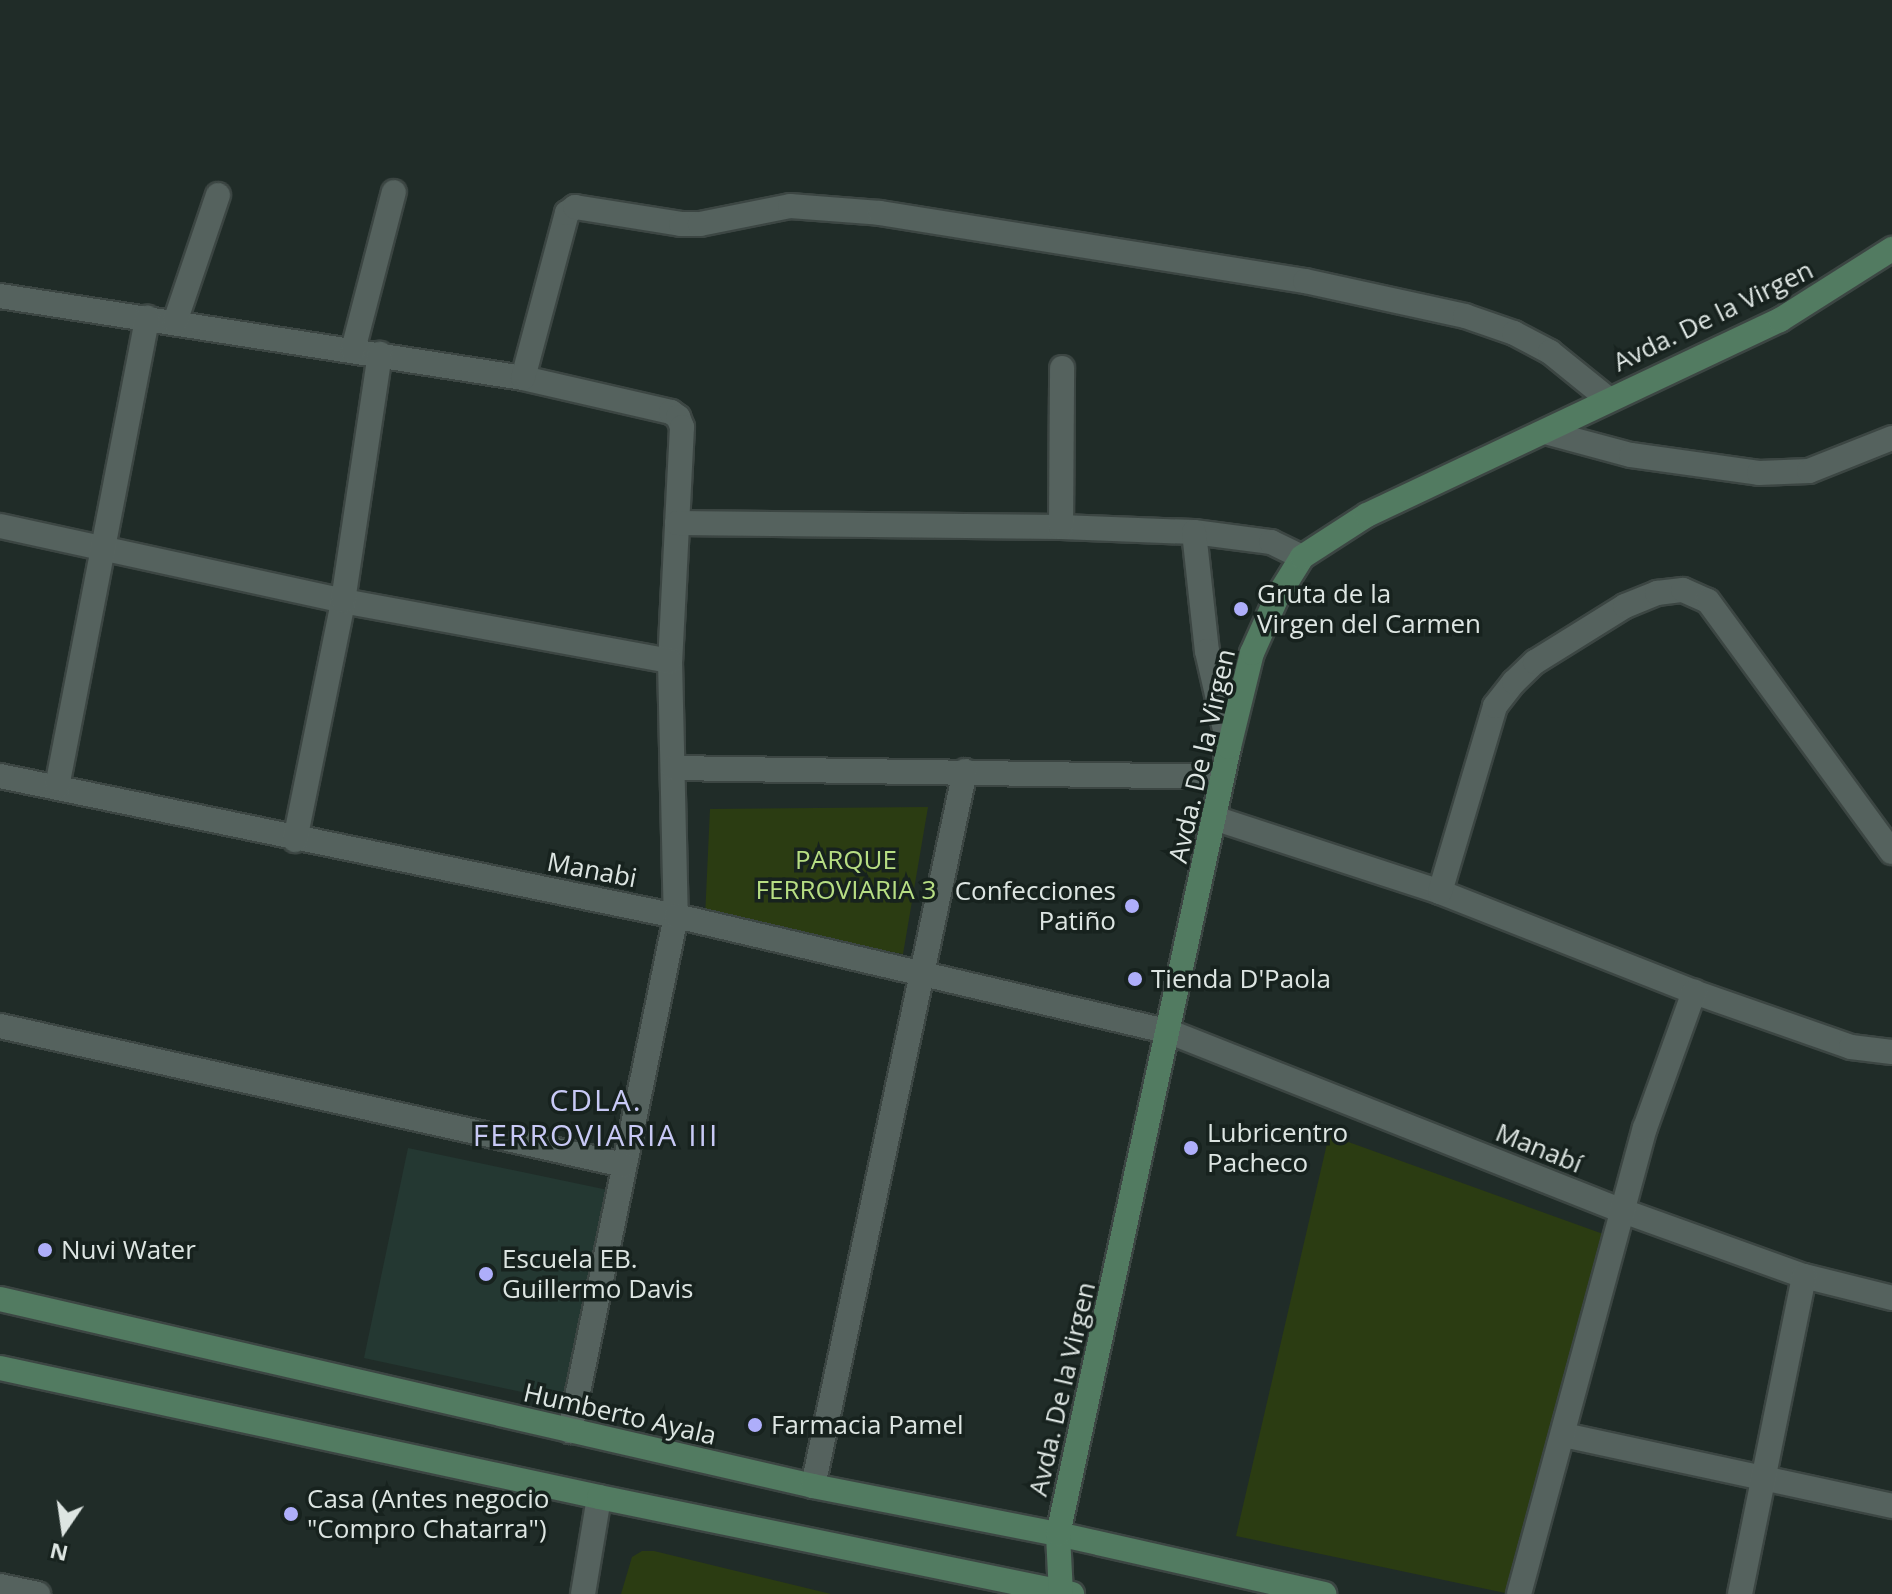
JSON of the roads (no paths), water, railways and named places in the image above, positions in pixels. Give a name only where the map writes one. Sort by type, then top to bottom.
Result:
[{"type":"street","points":[[353,350],[394,192]]},
{"type":"street","points":[[175,322],[218,195]]},
{"type":"street","points":[[523,378],[567,213],[575,207],[690,224],[790,206],[880,213],[1305,281],[1465,316],[1514,333],[1550,352],[1608,399]]},
{"type":"street","name":"Avda. De la Virgen","points":[[1064,1593],[1058,1534],[1170,1032],[1222,777],[1252,653],[1276,599],[1302,557],[1367,515],[1780,320],[1892,249]]},
{"type":"street","points":[[0,296],[523,378],[671,412],[678,417],[682,427],[670,661],[676,916],[570,1431]]},
{"type":"street","points":[[57,787],[147,318]]},
{"type":"street","points":[[295,840],[343,601],[380,354]]},
{"type":"street","points":[[1061,527],[1062,368]]},
{"type":"street","points":[[1545,432],[1631,455],[1759,473],[1809,471],[1892,438]]},
{"type":"street","points":[[677,523],[1061,527],[1194,532],[1271,542],[1302,557]]},
{"type":"street","points":[[0,526],[343,601],[670,661]]},
{"type":"street","points":[[1194,532],[1209,661],[1229,747]]},
{"type":"street","points":[[1440,892],[1495,706],[1514,682],[1535,662],[1625,606],[1657,593],[1683,590],[1708,601],[1892,852]]},
{"type":"street","points":[[673,768],[1222,777]]},
{"type":"street","points":[[813,1486],[965,771]]},
{"type":"street","name":"Manabi","points":[[0,776],[295,840],[676,916],[1170,1032]]},
{"type":"street","points":[[1214,818],[1440,892],[1694,992],[1851,1047],[1892,1052]]},
{"type":"street","points":[[1519,1594],[1645,1128],[1694,992]]},
{"type":"street","points":[[0,1026],[624,1165]]},
{"type":"street","name":"Manabí","points":[[1170,1032],[1623,1211],[1804,1276],[1892,1298]]},
{"type":"street","points":[[1740,1594],[1804,1276]]},
{"type":"street","name":"Humberto Ayala","points":[[0,1299],[813,1486],[1058,1534],[1324,1594]]},
{"type":"street","points":[[0,1368],[1064,1593]]},
{"type":"street","points":[[1564,1435],[1892,1506]]},
{"type":"street","points":[[583,1594],[599,1497]]},
{"type":"street","points":[[0,1586],[38,1594]]},
{"type":"place","name":"Gruta de la Virgen del Carmen","points":[[1241,609]]},
{"type":"place","name":"Confecciones Patiño","points":[[1132,906]]},
{"type":"place","name":"Tienda D'Paola","points":[[1135,979]]},
{"type":"place","name":"Lubricentro Pacheco","points":[[1191,1148]]},
{"type":"place","name":"Nuvi Water","points":[[45,1250]]},
{"type":"place","name":"Escuela EB. Guillermo Davis","points":[[486,1274]]},
{"type":"place","name":"Farmacia Pamel","points":[[755,1425]]},
{"type":"place","name":"Casa (Antes negocio \"Compro Chatarra\")","points":[[291,1514]]},
{"type":"district","name":"CDLA. FERROVIARIA III","points":[[596,1117]]},
{"type":"park label","name":"PARQUE FERROVIARIA 3","points":[[846,875]]}]
